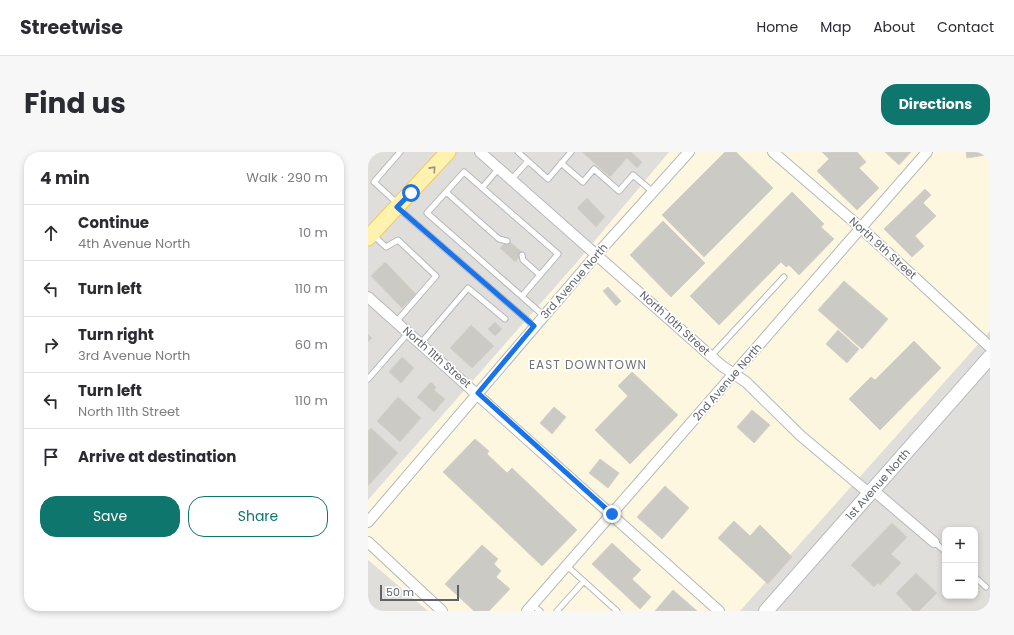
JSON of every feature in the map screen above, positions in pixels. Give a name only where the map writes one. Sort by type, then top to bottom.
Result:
[{"type":"main road","points":[[370,236],[448,152]]},
{"type":"main road","name":"1st Avenue North","points":[[766,611],[990,358]]},
{"type":"street","name":"North 10th Street","points":[[480,152],[711,356],[746,382],[801,436],[934,542]]},
{"type":"street","name":"3rd Avenue North","points":[[368,522],[543,315],[596,254],[689,152]]},
{"type":"street","name":"North 9th Street","points":[[772,152],[861,228],[990,347]]},
{"type":"street","name":"2nd Avenue North","points":[[533,609],[567,566],[927,152]]},
{"type":"street","name":"North 11th Street","points":[[368,297],[478,393],[719,611]]},
{"type":"street","points":[[368,542],[442,611]]},
{"type":"lane","points":[[400,152],[374,182],[398,206],[534,326]]},
{"type":"lane","points":[[518,152],[548,178],[571,152]]},
{"type":"lane","points":[[512,179],[528,161]]},
{"type":"lane","points":[[561,163],[583,182],[594,170],[618,191],[633,175],[653,192]]},
{"type":"lane","points":[[482,188],[499,168]]},
{"type":"lane","points":[[522,296],[558,254],[464,172],[427,213],[543,315]]},
{"type":"lane","points":[[446,192],[499,239],[502,246]]},
{"type":"lane","points":[[370,236],[386,247],[398,240],[436,276],[396,322]]},
{"type":"lane","points":[[499,239],[507,241]]},
{"type":"lane","points":[[520,259],[540,275]]},
{"type":"lane","points":[[711,356],[784,276]]},
{"type":"lane","points":[[421,343],[468,288],[505,319]]},
{"type":"lane","points":[[368,379],[409,332]]},
{"type":"lane","points":[[934,542],[942,549]]},
{"type":"lane","points":[[567,566],[617,611]]},
{"type":"lane","points":[[978,580],[986,587]]},
{"type":"lane","points":[[557,611],[584,581]]},
{"type":"shaded area","points":[[368,152],[669,152],[577,262],[368,500]]},
{"type":"shaded area","points":[[664,152],[990,152],[990,331],[749,611],[428,611],[368,560],[368,499]]},
{"type":"shaded area","points":[[990,331],[990,611],[740,611]]},
{"type":"shaded area","points":[[368,560],[428,611],[368,611]]},
{"type":"building","points":[[582,152],[631,152],[642,162],[637,168],[627,158],[610,177]]},
{"type":"building","points":[[725,152],[736,152],[773,188],[704,257],[662,215]]},
{"type":"building","points":[[822,152],[857,152],[866,162],[859,168],[879,188],[857,210],[817,171],[829,159]]},
{"type":"building","points":[[885,152],[911,152],[899,165]]},
{"type":"building","points":[[966,152],[986,152],[986,155],[967,158]]},
{"type":"building","points":[[925,189],[931,195],[923,203],[936,216],[915,236],[924,246],[912,257],[884,229]]},
{"type":"building","points":[[792,192],[824,224],[821,227],[834,239],[799,275],[789,265],[786,267],[781,262],[719,325],[690,296]]},
{"type":"building","points":[[587,198],[605,217],[596,227],[577,208]]},
{"type":"building","points":[[663,221],[705,263],[671,297],[630,255]]},
{"type":"building","points":[[508,240],[523,253],[515,262],[500,248]]},
{"type":"building","points":[[385,262],[416,294],[402,308],[371,276]]},
{"type":"building","points":[[844,281],[888,319],[862,349],[818,310]]},
{"type":"building","points":[[608,287],[621,301],[616,306],[603,291]]},
{"type":"building","points":[[495,322],[502,329],[495,336],[488,329]]},
{"type":"building","points":[[471,325],[494,346],[472,368],[450,348]]},
{"type":"building","points":[[838,330],[859,349],[847,363],[826,344]]},
{"type":"building","points":[[368,334],[372,338],[368,342]]},
{"type":"building","points":[[914,341],[941,368],[880,430],[849,399],[871,377],[875,380]]},
{"type":"building","points":[[402,357],[414,368],[401,383],[389,372]]},
{"type":"building","points":[[632,372],[678,415],[630,464],[595,430],[628,396],[618,386]]},
{"type":"building","points":[[431,382],[436,387],[434,390],[445,399],[434,412],[417,397]]},
{"type":"building","points":[[398,397],[421,418],[400,442],[377,421]]},
{"type":"building","points":[[554,407],[566,417],[552,434],[540,423]]},
{"type":"building","points":[[752,410],[770,425],[754,443],[737,427]]},
{"type":"building","points":[[371,428],[398,453],[368,486],[368,431]]},
{"type":"building","points":[[475,439],[489,451],[487,454],[507,473],[512,468],[577,530],[542,566],[443,472]]},
{"type":"building","points":[[600,459],[619,473],[608,488],[589,473]]},
{"type":"building","points":[[665,486],[689,508],[662,539],[637,517]]},
{"type":"building","points":[[734,521],[750,536],[760,525],[792,557],[768,584],[718,538]]},
{"type":"building","points":[[892,523],[907,537],[891,554],[901,563],[880,585],[878,583],[874,587],[851,565]]},
{"type":"building","points":[[612,543],[641,570],[632,579],[651,597],[640,609],[592,564]]},
{"type":"building","points":[[482,545],[498,559],[494,564],[501,571],[496,577],[510,589],[489,611],[474,611],[445,584]]},
{"type":"building","points":[[916,573],[937,593],[919,611],[913,611],[896,593]]},
{"type":"building","points":[[673,590],[697,611],[655,611]]},
{"type":"district","name":"EAST DOWNTOWN","points":[[588,365]]},
{"type":"route","points":[[411,193],[397,207],[534,326],[478,393],[612,514]]}]
